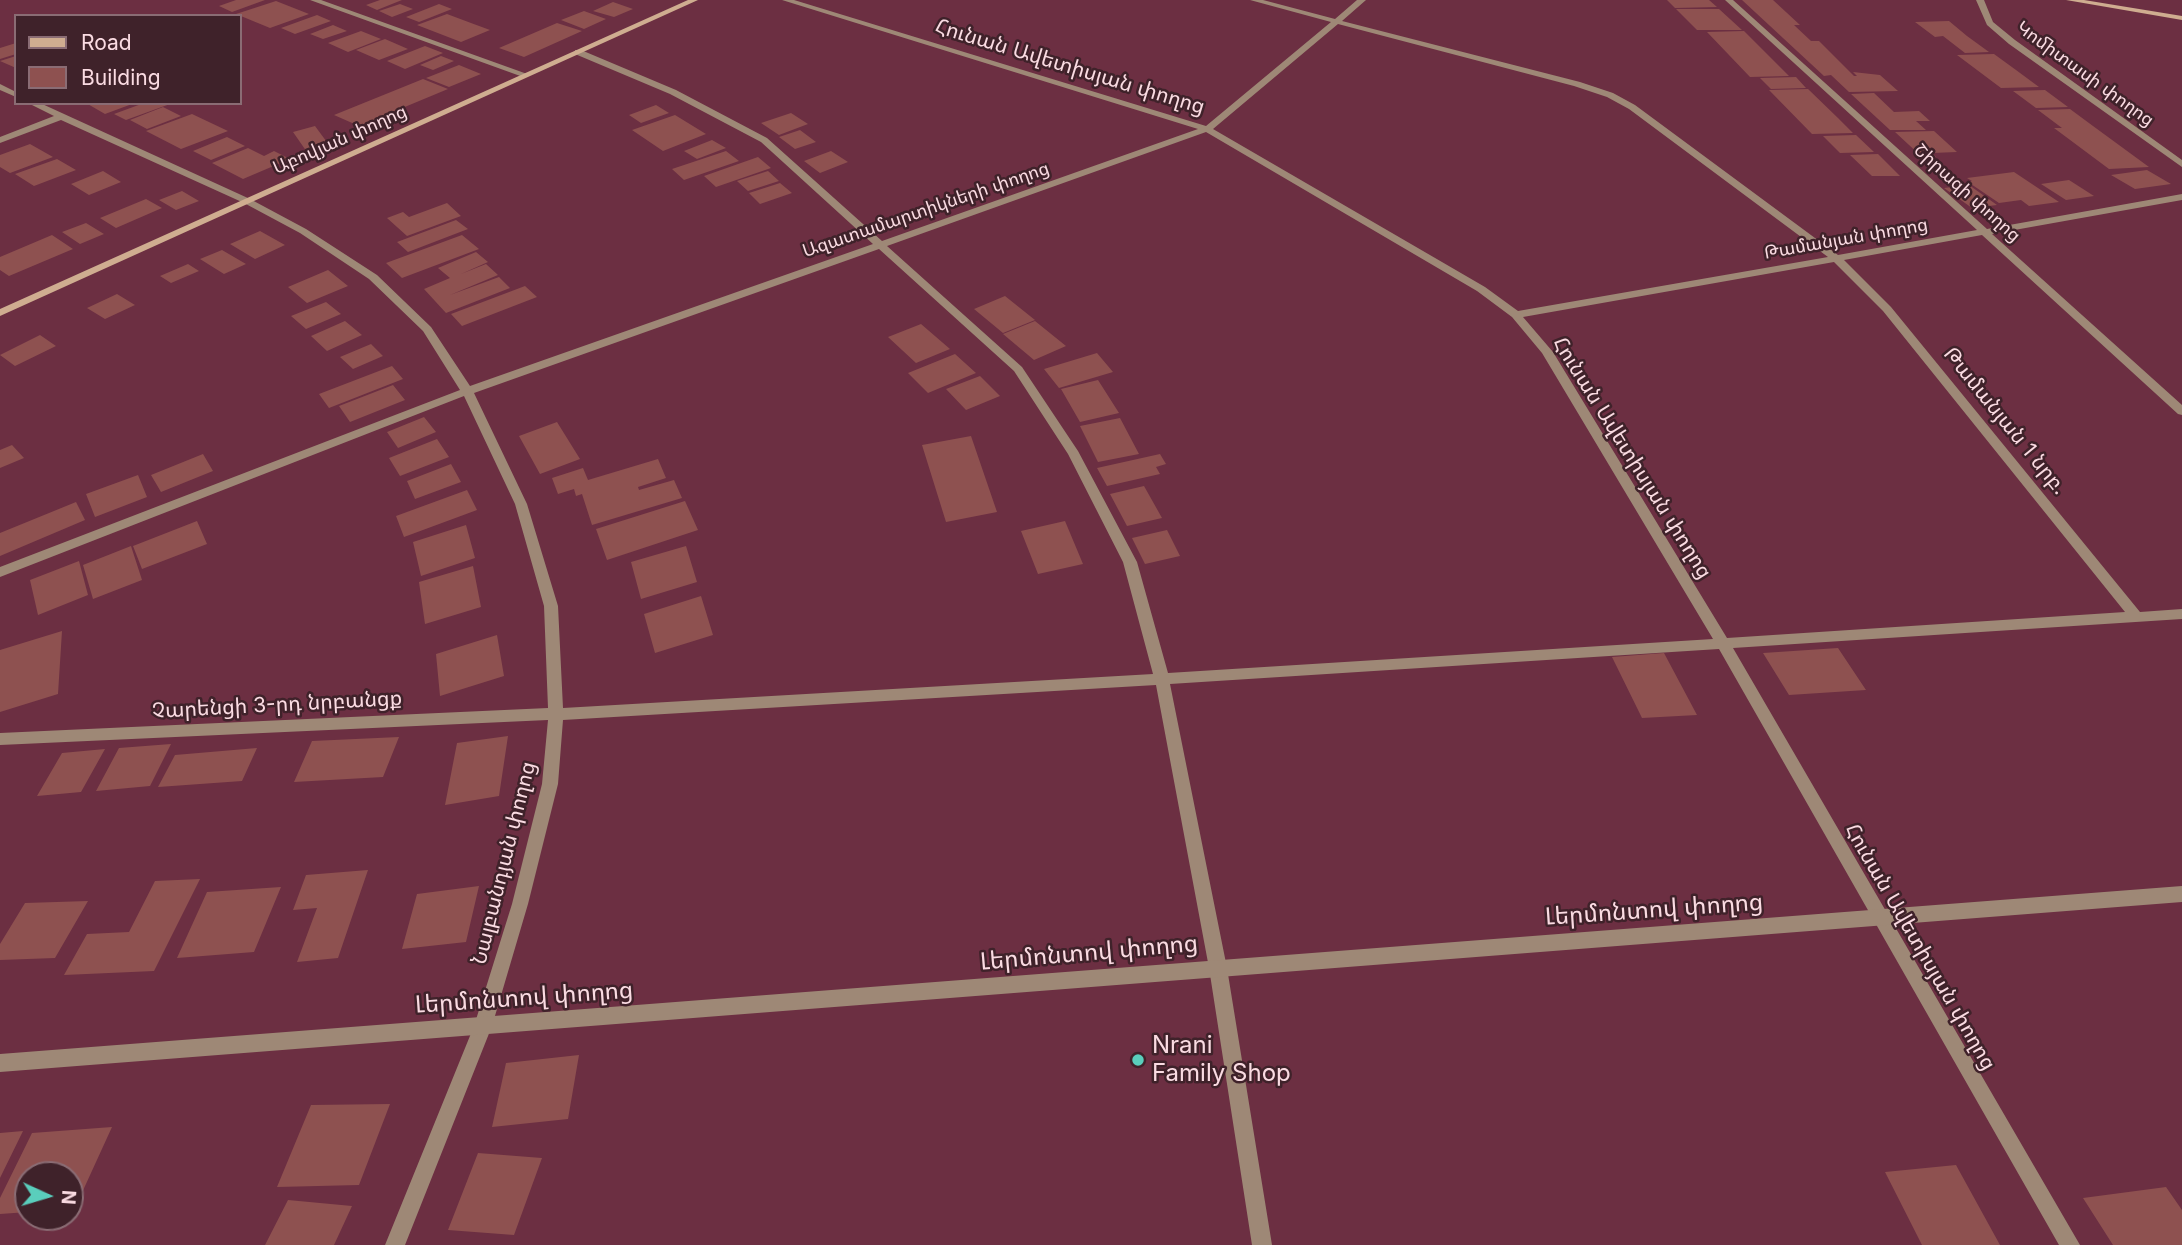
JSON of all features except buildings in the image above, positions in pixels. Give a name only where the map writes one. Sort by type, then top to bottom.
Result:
[{"type":"main road","name":"Աբովյան փողոց","points":[[0,313],[694,0]]},
{"type":"main road","points":[[2070,0],[2182,18]]},
{"type":"street","points":[[314,0],[526,75]]},
{"type":"street","name":"Հունան Ավետիսյան փողոց","points":[[786,0],[1207,129],[1481,289],[1516,315],[1547,352],[1722,642],[2070,1245]]},
{"type":"street","name":"Թամանյան 1 նրբ.","points":[[1254,0],[1610,95],[1632,107],[1836,258],[1887,309],[2136,616]]},
{"type":"street","name":"Ազատամարտիկների փողոց","points":[[0,572],[467,391],[1207,129],[1362,0]]},
{"type":"street","name":"Շիրազի փողոց","points":[[1730,0],[2182,411]]},
{"type":"street","name":"Կոմիտասի փողոց","points":[[1980,0],[1990,23],[2012,42],[2182,164]]},
{"type":"street","points":[[578,52],[676,91],[720,113],[764,140],[1018,369],[1074,454],[1130,562],[1162,679],[1218,968],[1262,1245]]},
{"type":"street","name":"Նալբանդյան փողոց","points":[[36,105],[247,201],[303,231],[373,277],[427,329],[467,391],[521,504],[551,606],[556,714],[550,784],[520,904],[483,1026],[395,1245]]},
{"type":"street","points":[[0,140],[60,117]]},
{"type":"street","name":"Թամանյան փողոց","points":[[1516,315],[2182,197]]},
{"type":"street","points":[[1722,642],[2182,614]]},
{"type":"street","name":"Չարենցի 3-րդ նրբանցք","points":[[0,739],[556,714],[1162,679],[1722,642]]},
{"type":"street","name":"Լերմոնտով փողոց","points":[[0,1063],[2182,894]]},
{"type":"place","name":"Nrani Family Shop","points":[[1138,1060]]}]
